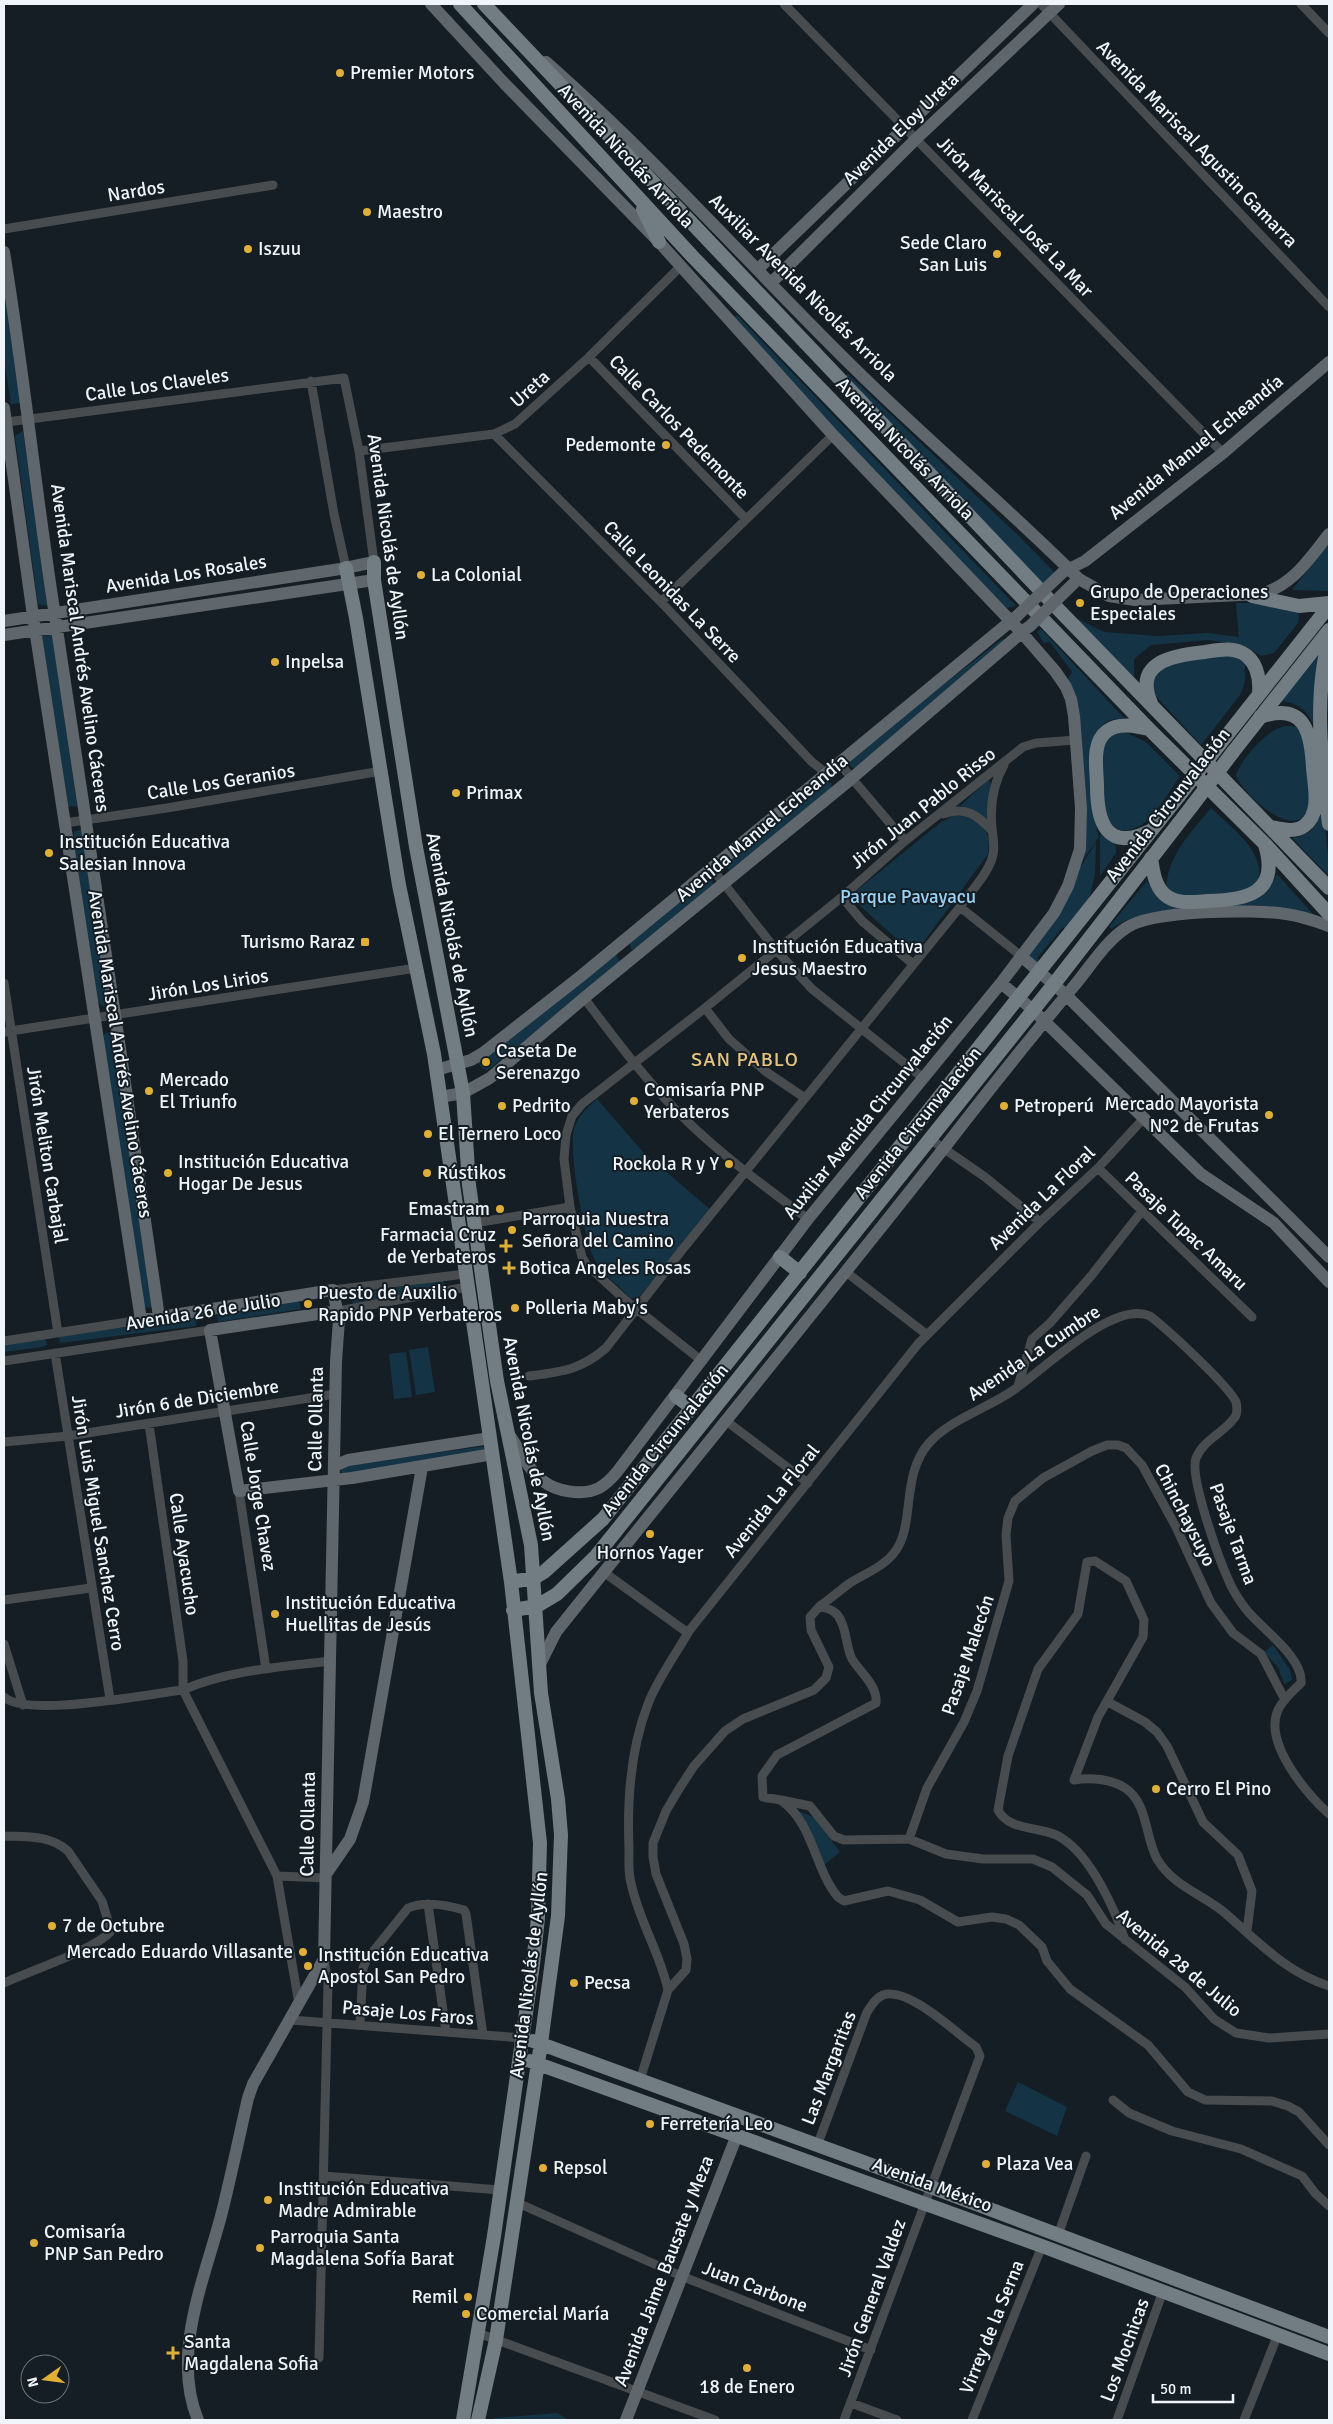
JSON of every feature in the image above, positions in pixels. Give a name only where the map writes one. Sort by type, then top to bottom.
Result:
[{"type":"main road","points":[[448,4],[524,85],[554,105]]},
{"type":"main road","name":"Avenida Nicolás Arriola","points":[[460,4],[693,257],[1149,729],[1265,844],[1329,914]]},
{"type":"main road","name":"Avenida Nicolás Arriola","points":[[484,4],[1151,704],[1329,888]]},
{"type":"main road","points":[[637,194],[659,242]]},
{"type":"main road","name":"Avenida Nicolás de Ayllón","points":[[374,562],[374,580],[416,847],[458,1064],[474,1223],[497,1380],[531,1545],[544,1718],[558,1798],[561,1870],[557,1925],[518,2203],[496,2340],[478,2420]]},
{"type":"main road","name":"Avenida Nicolás de Ayllón","points":[[346,568],[399,885],[436,1070],[511,1582],[540,1844],[538,1918],[520,2058],[463,2420]]},
{"type":"main road","points":[[1252,596],[1299,606],[1329,605]]},
{"type":"main road","name":"Avenida Circunvalación","points":[[511,1582],[534,1578],[587,1536],[603,1519],[1329,605]]},
{"type":"main road","name":"Avenida Circunvalación","points":[[513,1610],[537,1606],[557,1594],[596,1556],[1054,984],[1232,752],[1329,630]]},
{"type":"main road","points":[[1329,641],[1322,675],[1320,707],[1329,824]]},
{"type":"main road","points":[[1151,704],[1147,684],[1150,674],[1157,663],[1182,654],[1223,650],[1242,653],[1251,661],[1259,680],[1259,695]]},
{"type":"main road","points":[[1260,717],[1280,712],[1294,715],[1305,726],[1312,744],[1316,802],[1312,816],[1300,828],[1289,830],[1271,827]]},
{"type":"main road","points":[[1149,729],[1117,727],[1102,736],[1097,750],[1097,808],[1103,826],[1112,835],[1123,838],[1136,837],[1151,831]]},
{"type":"main road","points":[[1151,858],[1158,886],[1171,899],[1187,902],[1237,900],[1258,890],[1267,878],[1269,862],[1265,844]]},
{"type":"main road","points":[[780,1257],[800,1273]]},
{"type":"main road","points":[[676,1396],[692,1408]]},
{"type":"main road","name":"Avenida México","points":[[522,2038],[541,2043],[930,2187],[1329,2337]]},
{"type":"main road","name":"Avenida México","points":[[520,2058],[924,2202],[1329,2354]]},
{"type":"street","points":[[432,4],[659,242],[832,435],[1025,630]]},
{"type":"street","name":"Jirón Mariscal José La Mar","points":[[784,4],[1223,453]]},
{"type":"street","name":"Avenida Eloy Ureta","points":[[758,269],[1033,4]]},
{"type":"street","points":[[1301,4],[1329,33]]},
{"type":"street","name":"Avenida Eloy Ureta","points":[[771,283],[916,139],[1020,41],[1050,7]]},
{"type":"street","name":"Avenida Mariscal Agustin Gamarra","points":[[1050,7],[1329,307]]},
{"type":"street","name":"Auxiliar Avenida Nicolás Arriola","points":[[502,22],[605,114],[847,361],[1076,581]]},
{"type":"street","points":[[1009,29],[1020,41]]},
{"type":"street","points":[[940,93],[952,106]]},
{"type":"street","points":[[858,172],[871,184]]},
{"type":"street","name":"Nardos","points":[[4,229],[273,185]]},
{"type":"street","points":[[793,236],[806,249]]},
{"type":"street","name":"Avenida Mariscal Andrés Avelino Cáceres","points":[[4,252],[56,627],[116,1015],[159,1317]]},
{"type":"street","name":"Ureta","points":[[359,451],[494,434],[515,424],[589,357],[681,266]]},
{"type":"street","name":"Calle Carlos Pedemonte","points":[[589,357],[746,520]]},
{"type":"street","name":"Avenida Manuel Echeandía","points":[[436,1070],[483,1054],[616,947],[1014,618],[1064,571],[1085,560],[1223,453],[1329,362]]},
{"type":"street","name":"Calle Los Claveles","points":[[7,422],[344,378]]},
{"type":"street","name":"Avenida Nicolás de Ayllón","points":[[344,378],[359,451],[374,562]]},
{"type":"street","name":"Avenida Nicolás de Ayllón","points":[[311,382],[334,514],[346,568]]},
{"type":"street","name":"Avenida Mariscal Andrés Avelino Cáceres","points":[[4,408],[33,616],[141,1320]]},
{"type":"street","name":"Calle Leonidas La Serre","points":[[494,434],[661,602],[812,762],[826,773]]},
{"type":"street","points":[[661,602],[832,435]]},
{"type":"street","points":[[1076,581],[1102,593],[1135,600],[1252,596],[1270,592],[1286,583],[1310,559],[1329,534]]},
{"type":"street","name":"Avenida Manuel Echeandía","points":[[440,1097],[462,1094],[490,1078],[584,998],[725,884],[1025,630],[1076,581],[1085,560]]},
{"type":"street","name":"Avenida Los Rosales","points":[[4,621],[346,568],[374,562]]},
{"type":"street","name":"Avenida Los Rosales","points":[[4,635],[374,580]]},
{"type":"street","name":"Auxiliar Avenida Circunvalación","points":[[507,1430],[533,1471],[543,1482],[566,1490],[588,1492],[599,1488],[617,1472],[808,1220],[1001,983],[1054,914],[1068,886],[1080,849],[1080,808],[1076,740],[1071,699],[1066,687],[1025,630]]},
{"type":"street","name":"Jirón Juan Pablo Risso","points":[[702,1361],[635,1309],[586,1264],[582,1257],[570,1207],[564,1159],[566,1135],[572,1116],[594,1092],[705,1008],[842,897],[905,841],[1023,747],[1036,743],[1076,740]]},
{"type":"street","points":[[529,1376],[574,1369],[592,1361],[606,1348],[635,1309],[960,907],[993,856],[990,812],[992,795],[999,774],[1009,758]]},
{"type":"street","points":[[839,762],[851,779],[905,841]]},
{"type":"street","name":"Calle Los Geranios","points":[[65,823],[381,771]]},
{"type":"street","points":[[938,816],[952,811],[973,813],[992,832]]},
{"type":"street","points":[[712,867],[776,950],[812,989],[860,1030],[923,1078]]},
{"type":"street","points":[[842,897],[862,921],[913,964]]},
{"type":"street","points":[[960,907],[1066,995],[1329,1257]]},
{"type":"street","points":[[540,1664],[556,1632],[846,1272],[1044,1021],[1104,949],[1126,928],[1138,922],[1192,914],[1252,911],[1302,917],[1329,926]]},
{"type":"street","points":[[616,947],[628,962]]},
{"type":"street","name":"Jirón Los Lirios","points":[[7,1031],[416,968]]},
{"type":"street","name":"Jirón Meliton Carbajal","points":[[4,983],[7,1031],[58,1333]]},
{"type":"street","points":[[1001,983],[1033,1010],[1200,1174],[1274,1223],[1329,1282]]},
{"type":"street","points":[[584,998],[634,1062],[687,1121],[745,1172],[808,1220]]},
{"type":"street","points":[[705,1008],[729,1039],[765,1070],[805,1098]]},
{"type":"street","name":"Avenida La Floral","points":[[668,1990],[663,1968],[642,1921],[630,1881],[628,1818],[632,1768],[642,1722],[661,1675],[688,1633],[926,1334],[1098,1168],[1144,1118]]},
{"type":"street","points":[[930,1139],[985,1177],[1040,1222]]},
{"type":"street","name":"Pasaje Tupac Amaru","points":[[1098,1168],[1252,1317]]},
{"type":"street","points":[[474,1223],[570,1207]]},
{"type":"street","points":[[1018,1386],[1032,1339],[1050,1323],[1085,1283],[1142,1211]]},
{"type":"street","points":[[846,1272],[926,1334]]},
{"type":"street","name":"Avenida 26 de Julio","points":[[4,1341],[333,1290],[466,1280]]},
{"type":"street","name":"Avenida 26 de Julio","points":[[4,1361],[338,1311],[466,1280]]},
{"type":"street","name":"Calle Ollanta","points":[[319,2358],[328,2023],[328,1983],[324,1959],[338,1311],[333,1290]]},
{"type":"street","name":"Avenida La Cumbre","points":[[820,1606],[894,1554],[903,1535],[908,1496],[918,1458],[938,1435],[1018,1386],[1043,1366],[1102,1326],[1124,1315],[1142,1312],[1162,1325],[1224,1387],[1235,1401],[1237,1409],[1235,1417],[1205,1443]]},
{"type":"street","name":"Calle Jorge Chavez","points":[[210,1330],[226,1410],[266,1669]]},
{"type":"street","name":"Jirón Luis Miguel Sanchez Cerro","points":[[55,1353],[110,1699]]},
{"type":"street","name":"Jirón 6 de Diciembre","points":[[4,1442],[68,1436],[335,1394]]},
{"type":"street","points":[[725,1420],[808,1483]]},
{"type":"street","name":"Calle Ayacucho","points":[[149,1424],[182,1661],[183,1690]]},
{"type":"street","points":[[334,1466],[348,1460],[490,1438]]},
{"type":"street","name":"Pasaje Tarma","points":[[1205,1443],[1196,1460],[1195,1470],[1203,1505],[1228,1579],[1246,1609],[1284,1648],[1302,1676],[1301,1683],[1285,1700]]},
{"type":"street","name":"Chinchaysuyo","points":[[1016,1501],[1043,1478],[1092,1451],[1107,1446],[1126,1448],[1142,1465],[1152,1482],[1211,1603],[1233,1633],[1262,1654],[1285,1700]]},
{"type":"street","points":[[238,1492],[422,1467],[493,1454]]},
{"type":"street","points":[[277,1876],[326,1876],[350,1839],[363,1802],[422,1467]]},
{"type":"street","name":"Pasaje Malecón","points":[[909,1839],[927,1788],[964,1722],[977,1690],[1009,1581],[1006,1535],[1008,1518],[1016,1501]]},
{"type":"street","points":[[1125,1940],[1118,1918],[1098,1880],[1064,1839],[1048,1832],[1016,1825],[1001,1815],[998,1810],[1008,1756],[1038,1668],[1078,1614],[1087,1562],[1096,1561],[1126,1581],[1144,1620],[1143,1636],[1098,1717],[1074,1780],[1085,1778],[1100,1780],[1115,1783],[1127,1789],[1138,1802],[1157,1858],[1169,1875],[1210,1902],[1247,1931],[1282,1964],[1329,1986]]},
{"type":"street","points":[[605,1573],[688,1633]]},
{"type":"street","points":[[4,1600],[92,1588]]},
{"type":"street","points":[[640,2080],[668,1990],[686,1970],[688,1960],[684,1944],[656,1874],[653,1857],[654,1843],[666,1811],[694,1766],[725,1731],[743,1719],[814,1690],[826,1678],[829,1667],[811,1630],[810,1617],[820,1606],[833,1610],[841,1621],[851,1657],[872,1687],[876,1703],[776,1755],[762,1776],[761,1782],[763,1797],[780,1800],[805,1829],[834,1893],[844,1901],[888,1891],[920,1900],[958,1922],[992,1917],[1006,1919],[1020,1925],[1042,1947],[1047,1961],[1070,1989],[1148,2045],[1188,2092],[1205,2100],[1272,2101],[1288,2106],[1299,2112],[1329,2145]]},
{"type":"street","points":[[4,1644],[23,1705]]},
{"type":"street","points":[[4,1697],[23,1705],[57,1707],[183,1690],[204,1682],[266,1669],[330,1661]]},
{"type":"street","points":[[183,1690],[277,1876],[299,2005]]},
{"type":"street","points":[[1285,1700],[1278,1711],[1276,1726],[1287,1762],[1306,1790],[1329,1814]]},
{"type":"street","points":[[1108,1702],[1145,1722],[1157,1732],[1167,1746],[1203,1822],[1238,1855],[1252,1891],[1247,1931]]},
{"type":"street","name":"Avenida 28 de Julio","points":[[780,1800],[810,1806],[834,1836],[844,1840],[909,1839],[946,1854],[983,1859],[1033,1859],[1052,1867],[1071,1880],[1086,1895],[1106,1924],[1185,1987],[1214,2018],[1236,2033],[1269,2038],[1329,2034]]},
{"type":"street","points":[[4,1836],[47,1838],[68,1851],[102,1901],[111,1931],[106,1937],[4,1983]]},
{"type":"street","points":[[360,2025],[362,1976],[367,1959],[408,1908],[417,1904],[428,1904],[464,1910],[483,2035]]},
{"type":"street","points":[[428,1904],[446,2032]]},
{"type":"street","points":[[198,2420],[191,2401],[188,2373],[195,2312],[221,2215],[248,2098],[324,1959]]},
{"type":"street","name":"Las Margaritas","points":[[817,2146],[867,2012],[875,2000],[884,1995],[894,1995],[913,2000],[976,2047],[980,2056],[930,2187]]},
{"type":"street","name":"Pasaje Los Faros","points":[[291,2020],[522,2038]]},
{"type":"street","points":[[1113,2100],[1129,2113],[1172,2131],[1196,2139],[1241,2149],[1302,2176],[1315,2193],[1329,2206]]},
{"type":"street","name":"Avenida Jaime Bausate y Meza","points":[[626,2420],[737,2134]]},
{"type":"street","points":[[1058,2235],[1086,2156]]},
{"type":"street","points":[[324,2176],[500,2190]]},
{"type":"street","name":"Jirón General Valdez","points":[[844,2420],[930,2187]]},
{"type":"street","name":"Juan Carbone","points":[[518,2203],[681,2276],[871,2350]]},
{"type":"street","name":"Virrey de la Serna","points":[[972,2420],[1042,2246]]},
{"type":"street","name":"Los Mochicas","points":[[1117,2420],[1163,2291]]},
{"type":"street","points":[[478,2333],[715,2420]]},
{"type":"street","points":[[1244,2420],[1278,2334]]},
{"type":"street","points":[[851,2403],[897,2420]]},
{"type":"green space","points":[[4,287],[22,403],[11,404],[4,359]]},
{"type":"green space","points":[[737,315],[1016,606],[1007,608],[868,466],[734,317]]},
{"type":"green space","points":[[848,374],[1022,539],[1056,574],[1045,586],[844,376]]},
{"type":"green space","points":[[23,431],[47,606],[38,604],[15,436]]},
{"type":"green space","points":[[1329,544],[1329,591],[1292,590]]},
{"type":"green space","points":[[1236,603],[1254,603],[1297,611],[1299,616],[1298,623],[1274,653],[1261,656],[1243,645],[1209,640],[1151,645],[1134,659],[1134,677],[1076,618],[1104,632],[1157,636],[1208,633],[1239,637]]},
{"type":"green space","points":[[1041,629],[1124,718],[1105,723],[1098,731],[1094,743],[1092,795],[1099,837],[1078,867],[1077,702],[1068,679],[1072,672],[1050,642],[1044,643],[1037,632]]},
{"type":"green space","points":[[52,635],[77,806],[67,807],[42,636]]},
{"type":"green space","points":[[1002,639],[1005,640],[855,769],[850,766],[849,758]]},
{"type":"green space","points":[[1324,645],[1316,731],[1303,709],[1293,704],[1279,701]]},
{"type":"green space","points":[[1236,655],[1247,665],[1244,669],[1245,679],[1243,688],[1240,695],[1201,745],[1155,695],[1153,682],[1157,670],[1170,661]]},
{"type":"green space","points":[[1298,724],[1301,728],[1308,769],[1310,801],[1308,809],[1301,818],[1291,821],[1280,817],[1256,801],[1239,782],[1236,775],[1244,759],[1269,734],[1278,728],[1294,727]]},
{"type":"green space","points":[[1125,732],[1146,742],[1180,776],[1150,817],[1139,826],[1127,830],[1118,829],[1111,824],[1107,816],[1103,796],[1101,759],[1103,745],[1108,739]]},
{"type":"green space","points":[[826,780],[831,783],[832,789],[729,871],[725,862]]},
{"type":"green space","points":[[987,781],[990,781],[991,785],[989,821],[960,806]]},
{"type":"green space","points":[[1322,796],[1329,876],[1292,838],[1308,833],[1316,824]]},
{"type":"green space","points":[[1211,808],[1237,832],[1252,850],[1257,860],[1258,882],[1242,891],[1230,894],[1205,897],[1183,896],[1174,892],[1166,885],[1168,873],[1182,844]]},
{"type":"green space","name":"Parque Pavayacu","points":[[953,816],[964,816],[982,824],[989,839],[988,854],[917,951],[910,951],[857,903],[856,891],[940,823]]},
{"type":"green space","points":[[81,829],[84,835],[107,1001],[103,1007],[98,1001],[73,838],[74,832]]},
{"type":"green space","points":[[1100,834],[1116,845],[1116,853],[1100,876]]},
{"type":"green space","points":[[1096,842],[1095,875],[1088,903],[1066,930],[1063,927],[1037,958],[1041,962],[1038,967],[1025,957]]},
{"type":"green space","points":[[1277,874],[1313,914],[1260,905],[1224,908],[1241,904],[1262,894]]},
{"type":"green space","points":[[708,877],[712,880],[714,886],[635,950],[631,949],[629,941]]},
{"type":"green space","points":[[1147,881],[1159,900],[1182,908],[1146,914],[1127,920],[1112,929],[1109,927]]},
{"type":"green space","points":[[615,953],[619,964],[494,1065],[487,1070],[483,1069],[478,1063],[478,1058]]},
{"type":"green space","points":[[111,1031],[154,1305],[150,1308],[141,1307],[103,1043],[104,1034]]},
{"type":"green space","points":[[597,1099],[643,1152],[712,1211],[638,1298],[630,1298],[597,1263],[590,1248],[582,1214],[573,1155],[574,1129],[580,1116]]},
{"type":"green space","points":[[443,1280],[445,1289],[353,1303],[350,1298],[353,1294]]},
{"type":"green space","points":[[299,1301],[301,1309],[218,1322],[217,1312]]},
{"type":"green space","points":[[196,1318],[196,1326],[60,1343],[59,1336]]},
{"type":"green space","points":[[45,1337],[47,1345],[42,1347],[4,1352],[4,1344]]},
{"type":"green space","points":[[428,1347],[435,1392],[416,1395],[409,1350]]},
{"type":"green space","points":[[406,1352],[412,1397],[394,1399],[389,1354]]},
{"type":"green space","points":[[485,1446],[486,1454],[342,1475],[340,1469],[342,1466]]},
{"type":"green space","points":[[1273,1645],[1290,1670],[1292,1680],[1284,1684],[1278,1667],[1264,1652]]},
{"type":"green space","points":[[799,1811],[815,1818],[840,1852],[823,1866]]},
{"type":"green space","points":[[1018,2082],[1067,2107],[1057,2136],[1005,2111]]},
{"type":"green space","points":[[557,2413],[569,2420],[493,2420],[494,2418]]},
{"type":"place","name":"Premier Motors","points":[[340,73]]},
{"type":"place","name":"Maestro","points":[[367,212]]},
{"type":"place","name":"Iszuu","points":[[248,249]]},
{"type":"place","name":"Sede Claro San Luis","points":[[997,254]]},
{"type":"place","name":"Pedemonte","points":[[666,445]]},
{"type":"place","name":"La Colonial","points":[[421,575]]},
{"type":"place","name":"Grupo de Operaciones Especiales","points":[[1080,603]]},
{"type":"place","name":"Inpelsa","points":[[275,662]]},
{"type":"place","name":"Primax","points":[[456,793]]},
{"type":"place","name":"Institución Educativa Salesian Innova","points":[[49,853]]},
{"type":"place","name":"Turismo Raraz","points":[[365,942]]},
{"type":"place","name":"Institución Educativa Jesus Maestro","points":[[742,958]]},
{"type":"place","name":"Caseta De Serenazgo","points":[[486,1062]]},
{"type":"place","name":"Mercado El Triunfo","points":[[149,1091]]},
{"type":"place","name":"Comisaría PNP Yerbateros","points":[[634,1101]]},
{"type":"place","name":"Pedrito","points":[[502,1106]]},
{"type":"place","name":"Petroperú","points":[[1004,1106]]},
{"type":"place","name":"Mercado Mayorista N°2 de Frutas","points":[[1269,1115]]},
{"type":"place","name":"El Ternero Loco","points":[[428,1134]]},
{"type":"place","name":"Rockola R y Y","points":[[729,1164]]},
{"type":"place","name":"Institución Educativa Hogar De Jesus","points":[[168,1173]]},
{"type":"place","name":"Rústikos","points":[[427,1173]]},
{"type":"place","name":"Emastram","points":[[500,1209]]},
{"type":"place","name":"Parroquia Nuestra Señora del Camino","points":[[512,1230]]},
{"type":"place","name":"Farmacia Cruz de Yerbateros","points":[[506,1246]]},
{"type":"place","name":"Botica Angeles Rosas","points":[[509,1268]]},
{"type":"place","name":"Puesto de Auxilio Rapido PNP Yerbateros","points":[[308,1304]]},
{"type":"place","name":"Polleria Maby's","points":[[515,1308]]},
{"type":"place","name":"Hornos Yager","points":[[650,1534]]},
{"type":"place","name":"Institución Educativa Huellitas de Jesús","points":[[275,1614]]},
{"type":"place","name":"Cerro El Pino","points":[[1156,1789]]},
{"type":"place","name":"7 de Octubre","points":[[52,1926]]},
{"type":"place","name":"Mercado Eduardo Villasante","points":[[303,1952]]},
{"type":"place","name":"Institución Educativa Apostol San Pedro","points":[[308,1966]]},
{"type":"place","name":"Pecsa","points":[[574,1983]]},
{"type":"place","name":"Ferretería Leo","points":[[650,2124]]},
{"type":"place","name":"Plaza Vea","points":[[986,2164]]},
{"type":"place","name":"Repsol","points":[[543,2168]]},
{"type":"place","name":"Institución Educativa Madre Admirable","points":[[268,2200]]},
{"type":"place","name":"Comisaría PNP San Pedro","points":[[34,2243]]},
{"type":"place","name":"Parroquia Santa Magdalena Sofía Barat","points":[[260,2248]]},
{"type":"place","name":"Remil","points":[[468,2297]]},
{"type":"place","name":"Comercial María","points":[[466,2314]]},
{"type":"place","name":"Santa Magdalena Sofia","points":[[173,2353]]},
{"type":"place","name":"18 de Enero","points":[[747,2368]]},
{"type":"district","name":"SAN PABLO","points":[[745,1059]]}]
